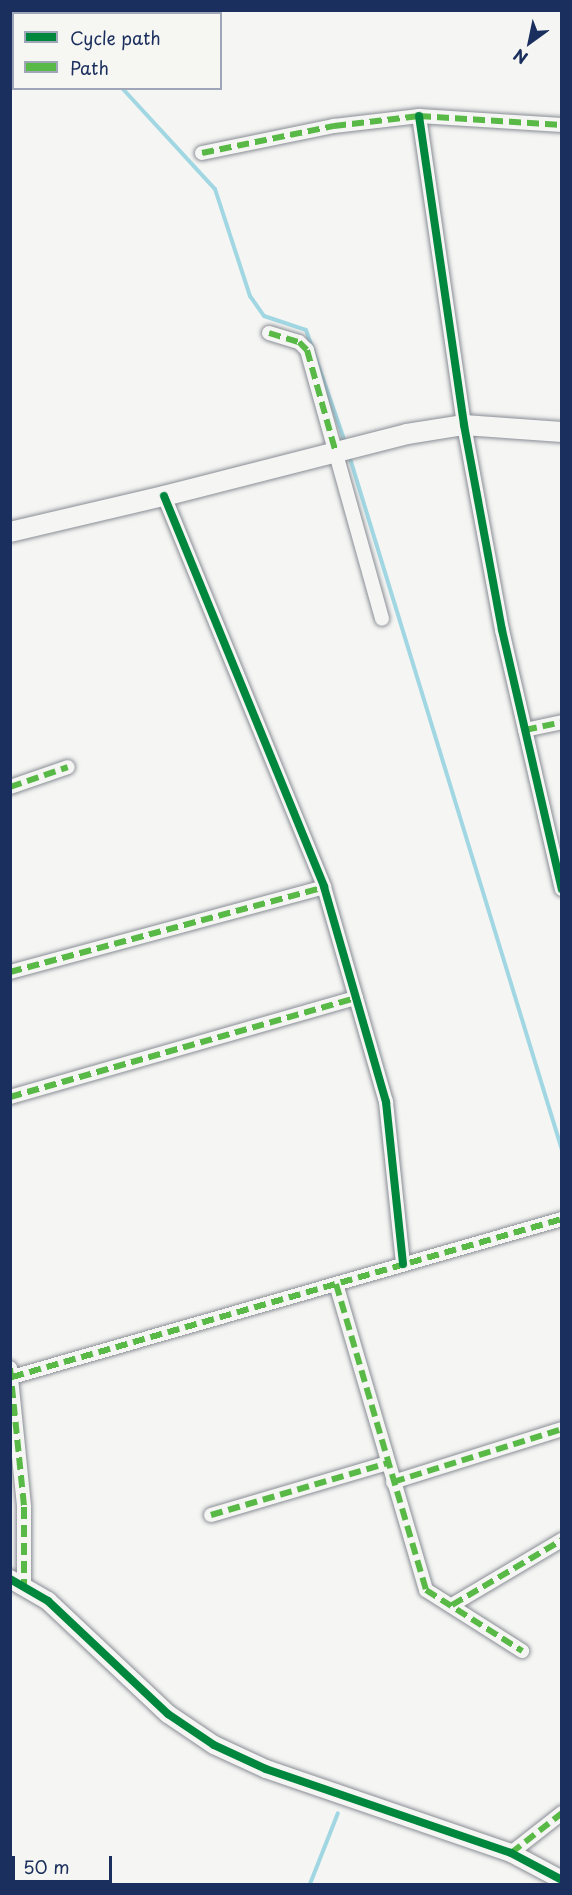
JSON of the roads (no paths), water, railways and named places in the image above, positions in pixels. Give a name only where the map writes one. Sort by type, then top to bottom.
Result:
[{"type":"main road","points":[[10,532],[164,496],[407,434],[464,425],[561,432]]},
{"type":"street","points":[[202,153],[334,126],[419,116],[561,125]]},
{"type":"street","points":[[419,116],[464,425],[502,630],[561,889]]},
{"type":"street","points":[[269,333],[299,342],[307,350],[382,619]]},
{"type":"street","points":[[164,496],[324,887],[386,1102],[403,1264]]},
{"type":"street","points":[[525,730],[561,722]]},
{"type":"street","points":[[10,787],[68,767]]},
{"type":"street","points":[[10,972],[324,887]]},
{"type":"street","points":[[10,1097],[356,998]]},
{"type":"street","points":[[561,1219],[336,1284],[11,1373],[24,1507],[17,1582],[70,1619],[168,1714],[214,1745],[266,1769],[511,1853],[561,1880]]},
{"type":"street","points":[[336,1284],[426,1590],[522,1651]]},
{"type":"street","points":[[393,1482],[561,1429]]},
{"type":"street","points":[[210,1515],[388,1463]]},
{"type":"street","points":[[452,1605],[561,1540]]},
{"type":"street","points":[[511,1853],[561,1813]]},
{"type":"waterway","points":[[124,90],[215,189],[250,296],[264,316],[306,330],[345,442]]},
{"type":"waterway","points":[[349,455],[562,1150]]},
{"type":"waterway","points":[[310,1884],[338,1813]]}]
